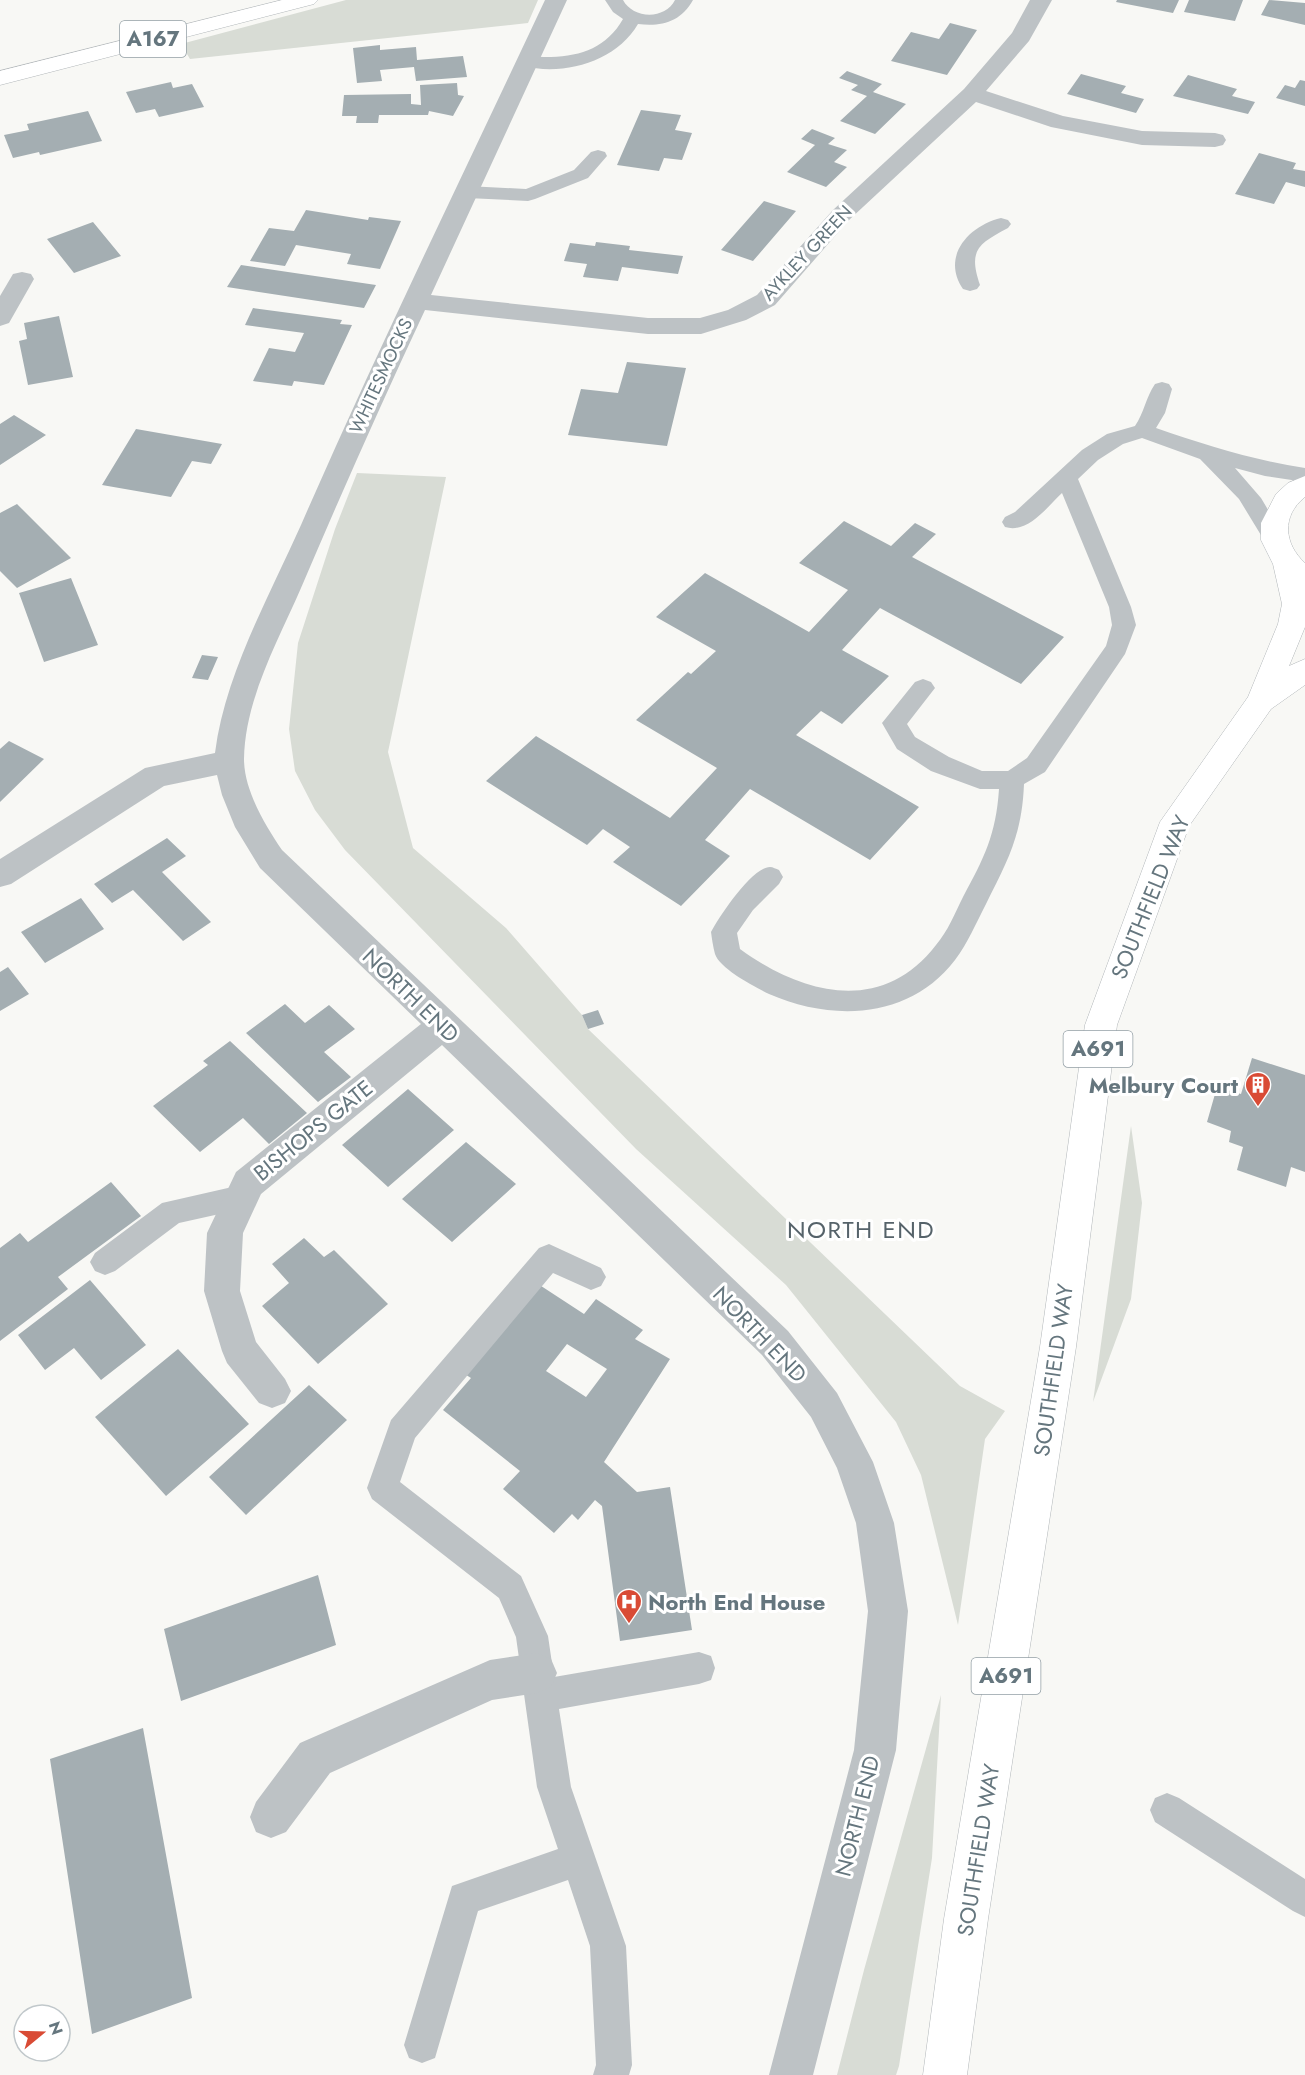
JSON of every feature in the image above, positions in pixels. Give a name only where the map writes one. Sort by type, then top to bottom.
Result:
[{"type":"highway","name":"A167","points":[[0,78],[307,0]]},
{"type":"highway","name":"A167","points":[[0,63],[137,26],[182,11]]},
{"type":"highway","name":"SOUTHFIELD WAY","points":[[945,2075],[966,1919],[1058,1347],[1101,1025],[1174,822],[1261,701],[1292,624],[1296,604],[1289,561],[1274,522],[1282,502],[1296,489],[1305,485]]},
{"type":"highway","name":"SOUTHFIELD WAY","points":[[1261,701],[1305,670]]},
{"type":"street","name":"WHITESMOCKS","points":[[230,760],[234,720],[249,675],[337,472],[556,0]]},
{"type":"street","name":"AYKLEY GREEN","points":[[416,301],[648,326],[701,326],[737,315],[766,300],[841,215],[972,94],[1021,36],[1041,0]]},
{"type":"street","points":[[972,94],[1059,122],[1142,138],[1215,140]]},
{"type":"street","points":[[0,318],[22,279]]},
{"type":"street","points":[[0,875],[156,776],[230,760]]},
{"type":"street","name":"NORTH END","points":[[230,760],[237,795],[250,827],[271,859],[775,1343],[824,1405],[854,1462],[875,1523],[888,1611],[875,1750],[790,2075]]},
{"type":"street","name":"BISHOPS GATE","points":[[272,1391],[240,1351],[222,1291],[225,1233],[248,1183],[443,1025]]},
{"type":"street","points":[[271,1817],[315,1758],[490,1680],[539,1684]]},
{"type":"lane","points":[[614,0],[616,7],[633,17],[657,19],[677,12],[684,0]]},
{"type":"lane","points":[[529,62],[571,63],[613,46],[627,32],[633,17]]},
{"type":"lane","points":[[467,192],[528,195],[581,174],[598,156]]},
{"type":"lane","points":[[970,285],[964,270],[964,251],[972,240],[1001,224]]},
{"type":"lane","points":[[1143,432],[1154,413],[1162,388]]},
{"type":"lane","points":[[1013,522],[1023,517],[1090,455],[1115,439],[1143,432],[1205,453],[1265,469],[1305,475]]},
{"type":"lane","points":[[1205,453],[1246,491],[1261,511],[1289,561]]},
{"type":"lane","points":[[923,688],[894,723],[906,743],[940,764],[980,780],[1012,780],[1036,765],[1117,648],[1125,625],[1111,581],[1066,477]]},
{"type":"lane","points":[[770,877],[744,903],[724,932],[728,954],[750,972],[802,995],[828,1001],[865,1002],[894,992],[925,974],[946,952],[963,922],[998,858],[1006,831],[1012,780]]},
{"type":"lane","points":[[105,1262],[172,1212],[241,1198]]},
{"type":"lane","points":[[591,1277],[549,1257],[402,1430],[383,1488],[510,1587],[532,1636],[554,1787],[608,1946],[614,2065],[611,2075]]},
{"type":"lane","points":[[539,1684],[699,1668]]},
{"type":"lane","points":[[1167,1810],[1305,1899]]},
{"type":"lane","points":[[422,2044],[464,1898],[579,1859]]},
{"type":"shaded area","points":[[346,0],[538,0],[528,23],[190,59],[181,44]]},
{"type":"shaded area","points":[[357,473],[446,477],[388,752],[413,848],[506,928],[582,1015],[588,1029],[960,1386],[1005,1411],[985,1439],[958,1625],[921,1475],[896,1422],[786,1285],[636,1149],[345,850],[315,810],[295,771],[289,729],[298,643],[335,529]]},
{"type":"shaded area","points":[[1131,1126],[1142,1203],[1131,1299],[1093,1402]]},
{"type":"shaded area","points":[[941,1695],[932,1858],[899,2066],[896,2075],[837,2075],[864,1970]]},
{"type":"building","points":[[1117,0],[1179,0],[1173,13],[1116,2]]},
{"type":"building","points":[[1189,0],[1243,0],[1235,21],[1184,12]]},
{"type":"building","points":[[1269,0],[1305,3],[1305,25],[1261,15]]},
{"type":"building","points":[[950,23],[977,30],[947,75],[891,61],[911,32],[939,39]]},
{"type":"building","points":[[380,45],[380,50],[416,47],[417,60],[463,56],[467,77],[416,81],[414,67],[380,70],[382,81],[357,83],[353,48]]},
{"type":"building","points":[[847,71],[882,84],[873,92],[906,104],[875,134],[840,121],[867,96],[851,90],[858,85],[839,78]]},
{"type":"building","points":[[1081,74],[1126,86],[1121,93],[1144,99],[1136,113],[1067,94]]},
{"type":"building","points":[[1188,75],[1237,89],[1232,96],[1255,102],[1248,114],[1173,96]]},
{"type":"building","points":[[1300,80],[1305,81],[1305,106],[1276,98],[1285,85],[1295,88]]},
{"type":"building","points":[[171,82],[173,88],[192,84],[204,107],[159,117],[155,109],[136,113],[126,92]]},
{"type":"building","points":[[457,83],[458,95],[464,96],[453,116],[429,111],[428,115],[379,115],[378,123],[356,123],[357,116],[342,116],[344,95],[411,94],[411,104],[421,105],[420,85]]},
{"type":"building","points":[[641,110],[681,115],[675,130],[692,133],[682,160],[664,158],[659,171],[617,165]]},
{"type":"building","points":[[88,111],[102,141],[40,155],[39,152],[13,158],[4,135],[29,130],[27,124]]},
{"type":"building","points":[[812,129],[835,138],[828,144],[847,150],[834,162],[847,167],[826,187],[787,172],[815,145],[801,139]]},
{"type":"building","points":[[1259,153],[1296,163],[1293,169],[1305,171],[1305,187],[1286,182],[1274,204],[1235,194]]},
{"type":"building","points":[[764,201],[796,211],[753,261],[721,250]]},
{"type":"building","points":[[306,210],[368,220],[369,217],[401,221],[380,269],[347,264],[351,254],[296,245],[285,266],[250,261],[269,228],[294,231]]},
{"type":"building","points":[[93,222],[121,256],[74,273],[47,239]]},
{"type":"building","points":[[596,242],[630,246],[629,250],[683,256],[678,274],[622,267],[618,281],[583,277],[587,264],[564,261],[570,243],[595,246]]},
{"type":"building","points":[[241,265],[376,285],[364,308],[227,287]]},
{"type":"building","points":[[253,308],[342,320],[340,324],[352,325],[324,385],[294,381],[292,386],[253,381],[269,348],[295,352],[304,333],[245,325]]},
{"type":"building","points":[[59,316],[73,377],[28,385],[19,341],[27,339],[24,323]]},
{"type":"building","points":[[627,362],[686,368],[667,446],[568,435],[581,389],[618,393]]},
{"type":"building","points":[[14,415],[46,435],[0,465],[0,424]]},
{"type":"building","points":[[136,429],[222,444],[211,464],[192,461],[171,497],[102,485]]},
{"type":"building","points":[[17,504],[71,558],[17,588],[0,571],[0,513]]},
{"type":"building","points":[[844,521],[891,546],[915,523],[936,534],[912,557],[1064,637],[1021,684],[880,608],[842,650],[889,676],[842,724],[821,711],[796,735],[919,807],[870,860],[750,789],[705,840],[730,856],[681,906],[613,862],[630,847],[603,829],[587,845],[486,781],[536,736],[670,818],[717,768],[636,720],[688,672],[691,674],[716,651],[656,617],[705,573],[809,632],[848,590],[799,563]]},
{"type":"building","points":[[71,578],[98,645],[44,662],[19,593]]},
{"type":"building","points":[[202,655],[218,657],[208,680],[192,678]]},
{"type":"building","points":[[9,741],[44,759],[0,802],[0,749]]},
{"type":"building","points":[[167,838],[186,856],[162,872],[211,922],[183,941],[133,890],[112,903],[94,884]]},
{"type":"building","points":[[81,898],[104,929],[45,963],[21,932]]},
{"type":"building","points":[[8,967],[29,994],[0,1011],[0,972]]},
{"type":"building","points":[[285,1004],[305,1023],[329,1005],[355,1029],[324,1052],[351,1077],[318,1102],[246,1033]]},
{"type":"building","points":[[598,1010],[604,1024],[588,1029],[582,1015]]},
{"type":"building","points":[[230,1041],[307,1113],[269,1144],[243,1118],[200,1152],[153,1106],[208,1065],[203,1061]]},
{"type":"building","name":"Melbury Court","points":[[1252,1058],[1305,1075],[1305,1172],[1291,1167],[1286,1187],[1237,1170],[1243,1147],[1229,1142],[1231,1131],[1207,1122],[1217,1087],[1241,1094]]},
{"type":"building","points":[[408,1089],[454,1130],[388,1187],[342,1145]]},
{"type":"building","points":[[466,1142],[516,1184],[452,1242],[402,1199]]},
{"type":"building","points":[[111,1182],[141,1216],[58,1277],[68,1289],[0,1341],[0,1248],[20,1233],[28,1242]]},
{"type":"building","points":[[304,1238],[324,1257],[334,1250],[388,1304],[318,1364],[262,1306],[289,1283],[272,1264]]},
{"type":"building","points":[[90,1280],[146,1345],[101,1380],[74,1348],[45,1370],[18,1335]]},
{"type":"building","name":"North End House","points":[[535,1282],[584,1314],[596,1299],[643,1330],[635,1339],[670,1359],[604,1462],[637,1492],[670,1487],[692,1630],[620,1641],[602,1506],[595,1500],[578,1520],[572,1514],[554,1533],[503,1489],[520,1471],[443,1410],[471,1378],[463,1373]],"holes":[[[567,1344],[607,1369],[586,1397],[546,1371]]]},
{"type":"building","points":[[178,1349],[249,1424],[166,1496],[95,1417]]},
{"type":"building","points":[[309,1385],[347,1420],[246,1515],[209,1477]]},
{"type":"building","points":[[318,1575],[336,1645],[181,1701],[164,1629]]},
{"type":"building","points":[[143,1728],[192,1998],[92,2034],[50,1759]]},
{"type":"place","name":"Melbury Court","points":[[1258,1108]]},
{"type":"place","name":"North End House","points":[[629,1625]]},
{"type":"district","name":"NORTH END","points":[[861,1229]]}]
